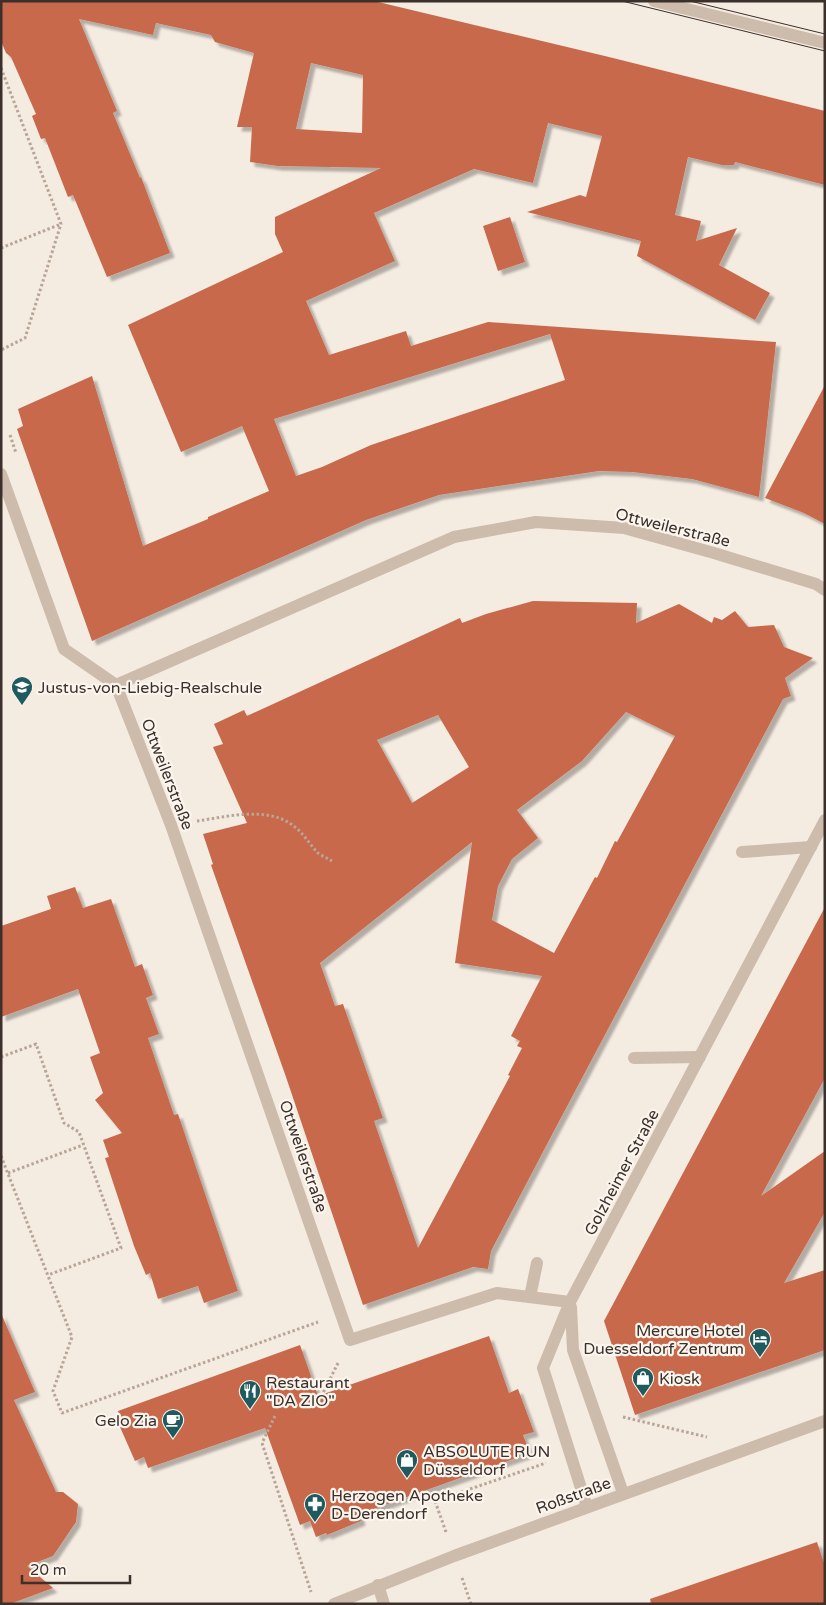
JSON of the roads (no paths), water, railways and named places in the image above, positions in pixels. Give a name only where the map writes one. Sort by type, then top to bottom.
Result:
[{"type":"street","points":[[654,1],[825,43]]},
{"type":"street","points":[[1,474],[64,649],[116,685]]},
{"type":"street","name":"Ottweilerstraße","points":[[530,1297],[496,1293],[350,1340],[171,825],[116,685],[454,537],[536,522],[624,528],[816,584],[825,590]]},
{"type":"street","name":"Golzheimer Straße","points":[[587,1507],[543,1368],[570,1302],[825,820]]},
{"type":"street","points":[[742,852],[811,847]]},
{"type":"street","points":[[634,1058],[700,1057]]},
{"type":"street","points":[[537,1263],[530,1297],[570,1302],[574,1350],[623,1493]]},
{"type":"street","name":"Roßstraße","points":[[334,1604],[378,1585],[623,1493],[825,1421]]},
{"type":"street","points":[[378,1585],[384,1604]]},
{"type":"tram line","points":[[622,1],[825,51]]},
{"type":"tram line","points":[[690,1],[825,34]]},
{"type":"place","name":"Justus-von-Liebig-Realschule","points":[[22,706]]},
{"type":"place","name":"Mercure Hotel Duesseldorf Zentrum","points":[[760,1358]]},
{"type":"place","name":"Kiosk","points":[[643,1397]]},
{"type":"place","name":"Restaurant \"DA ZIO\"","points":[[250,1410]]},
{"type":"place","name":"Gelo Zia","points":[[173,1439]]},
{"type":"place","name":"ABSOLUTE RUN Düsseldorf","points":[[407,1479]]},
{"type":"place","name":"Herzogen Apotheke D-Derendorf","points":[[315,1523]]}]
